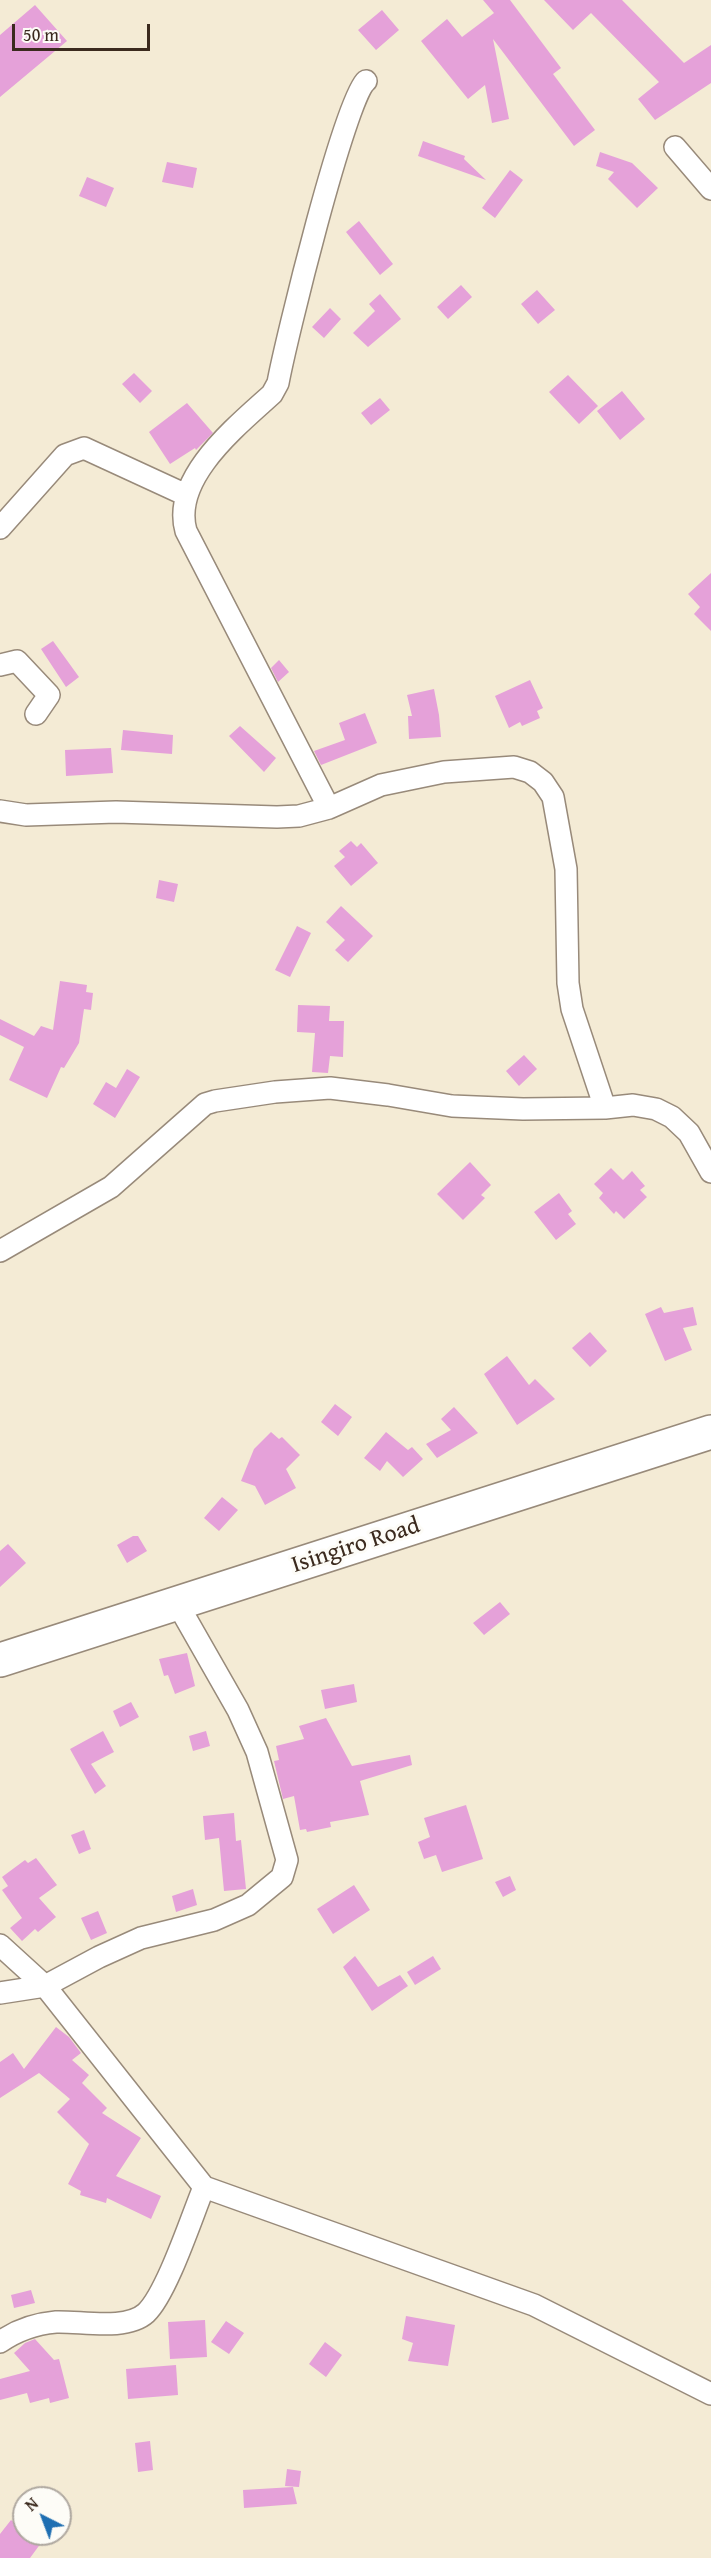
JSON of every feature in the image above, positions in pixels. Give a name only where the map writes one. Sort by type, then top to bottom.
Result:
[{"type":"main road","name":"Isingiro Road","points":[[0,1660],[711,1432]]},
{"type":"street","points":[[328,808],[186,531],[182,518],[186,495],[211,455],[272,394],[278,383],[328,183],[355,96],[366,81]]},
{"type":"street","points":[[675,147],[711,189]]},
{"type":"street","points":[[0,528],[65,455],[84,448],[186,495]]},
{"type":"street","points":[[0,665],[17,661],[49,695],[36,714]]},
{"type":"street","points":[[0,811],[26,815],[116,812],[299,816],[328,808],[381,785],[444,772],[514,767],[530,772],[543,782],[553,797],[566,869],[568,983],[572,1009],[605,1108]]},
{"type":"street","points":[[0,1251],[111,1187],[198,1109],[215,1101],[275,1092],[330,1088],[452,1106],[605,1108],[633,1105],[656,1109],[672,1117],[689,1133],[711,1172]]},
{"type":"street","points":[[0,1994],[45,1986],[141,1938],[214,1920],[248,1905],[282,1877],[287,1860],[257,1752],[238,1710],[177,1603]]},
{"type":"street","points":[[0,1945],[45,1986],[204,2187],[534,2305],[711,2394]]},
{"type":"street","points":[[0,2342],[16,2331],[35,2325],[55,2322],[130,2322],[146,2313],[162,2292],[204,2187]]},
{"type":"building","points":[[483,0],[510,0],[561,68],[553,74],[595,130],[574,146],[493,39],[509,119],[492,123],[485,85],[468,99],[421,41],[447,19],[462,37],[494,13]]},
{"type":"building","points":[[544,0],[622,0],[684,63],[711,45],[711,83],[655,120],[638,99],[659,82],[591,13],[573,30]]},
{"type":"building","points":[[35,5],[67,41],[0,97],[0,35]]},
{"type":"building","points":[[382,10],[399,30],[376,50],[358,30]]},
{"type":"building","points":[[423,141],[465,156],[464,159],[486,180],[418,156]]},
{"type":"building","points":[[600,152],[632,163],[658,188],[637,208],[608,179],[614,172],[596,166]]},
{"type":"building","points":[[167,162],[197,168],[193,188],[162,182]]},
{"type":"building","points":[[510,170],[523,180],[495,218],[482,208]]},
{"type":"building","points":[[87,177],[114,188],[106,207],[79,196]]},
{"type":"building","points":[[359,221],[393,264],[380,275],[346,232]]},
{"type":"building","points":[[461,285],[472,297],[448,319],[437,307]]},
{"type":"building","points":[[537,290],[555,310],[538,324],[521,304]]},
{"type":"building","points":[[380,294],[401,319],[368,347],[353,333],[375,311],[369,304]]},
{"type":"building","points":[[330,308],[341,319],[324,338],[312,327]]},
{"type":"building","points":[[134,373],[152,391],[140,403],[122,384]]},
{"type":"building","points":[[568,375],[598,406],[579,424],[549,392]]},
{"type":"building","points":[[622,391],[645,419],[620,440],[597,411]]},
{"type":"building","points":[[380,398],[390,410],[371,425],[361,413]]},
{"type":"building","points":[[187,403],[213,433],[196,450],[195,448],[170,464],[149,432]]},
{"type":"building","points":[[711,573],[711,631],[694,614],[700,607],[688,594]]},
{"type":"building","points":[[53,641],[79,677],[66,687],[41,649]]},
{"type":"building","points":[[279,660],[289,672],[278,682],[271,668]]},
{"type":"building","points":[[530,680],[543,708],[537,711],[540,718],[522,726],[520,722],[509,728],[495,696]]},
{"type":"building","points":[[434,689],[441,737],[409,739],[408,716],[412,716],[407,695]]},
{"type":"building","points":[[365,713],[377,743],[321,765],[314,751],[345,740],[339,723]]},
{"type":"building","points":[[240,726],[276,758],[264,772],[229,736]]},
{"type":"building","points":[[123,730],[173,735],[172,754],[121,750]]},
{"type":"building","points":[[111,748],[113,773],[66,776],[65,750]]},
{"type":"building","points":[[351,841],[357,847],[361,843],[378,863],[351,886],[334,866],[345,857],[339,851]]},
{"type":"building","points":[[159,880],[178,884],[174,902],[156,898]]},
{"type":"building","points":[[341,906],[373,936],[348,962],[335,950],[345,940],[326,922]]},
{"type":"building","points":[[297,926],[311,933],[290,977],[275,970]]},
{"type":"building","points":[[60,981],[87,985],[86,992],[93,993],[91,1010],[84,1009],[79,1043],[64,1068],[61,1067],[47,1098],[9,1080],[24,1047],[0,1035],[0,1019],[34,1036],[41,1026],[53,1030]]},
{"type":"building","points":[[298,1005],[330,1006],[329,1021],[344,1021],[343,1057],[330,1056],[328,1073],[312,1072],[315,1033],[297,1032]]},
{"type":"building","points":[[524,1055],[537,1069],[519,1086],[506,1071]]},
{"type":"building","points":[[127,1069],[140,1077],[115,1118],[93,1104],[106,1082],[116,1088]]},
{"type":"building","points":[[470,1162],[491,1185],[481,1195],[485,1198],[463,1220],[437,1194]]},
{"type":"building","points":[[611,1168],[623,1180],[632,1171],[645,1186],[640,1190],[647,1197],[624,1219],[616,1211],[614,1214],[599,1198],[603,1193],[594,1184]]},
{"type":"building","points":[[559,1193],[572,1211],[568,1214],[576,1224],[556,1240],[534,1212]]},
{"type":"building","points":[[661,1307],[664,1313],[693,1307],[697,1325],[683,1328],[692,1350],[665,1361],[645,1314]]},
{"type":"building","points":[[590,1332],[607,1351],[590,1367],[572,1348]]},
{"type":"building","points":[[507,1356],[529,1385],[535,1379],[555,1399],[517,1425],[484,1374]]},
{"type":"building","points":[[335,1404],[352,1417],[338,1436],[321,1422]]},
{"type":"building","points":[[454,1407],[478,1433],[437,1458],[426,1444],[451,1430],[441,1419]]},
{"type":"building","points":[[271,1432],[279,1439],[282,1437],[300,1455],[286,1469],[296,1488],[265,1505],[255,1486],[241,1481],[254,1449]]},
{"type":"building","points":[[386,1432],[408,1450],[412,1447],[423,1459],[403,1477],[387,1461],[380,1471],[364,1458]]},
{"type":"building","points":[[222,1497],[238,1510],[219,1531],[204,1518]]},
{"type":"building","points":[[133,1536],[138,1536],[147,1551],[127,1563],[117,1545]]},
{"type":"building","points":[[8,1544],[26,1563],[0,1587],[0,1551]]},
{"type":"building","points":[[500,1602],[510,1614],[484,1635],[473,1623]]},
{"type":"building","points":[[187,1653],[195,1686],[175,1694],[168,1675],[164,1676],[159,1659]]},
{"type":"building","points":[[354,1684],[357,1702],[325,1709],[321,1690]]},
{"type":"building","points":[[131,1702],[139,1717],[120,1727],[113,1711]]},
{"type":"building","points":[[326,1718],[352,1766],[410,1755],[412,1765],[360,1781],[369,1815],[330,1822],[331,1827],[307,1832],[306,1829],[300,1830],[294,1796],[283,1799],[274,1761],[279,1760],[276,1746],[304,1739],[299,1726]]},
{"type":"building","points":[[103,1731],[114,1752],[91,1764],[106,1786],[95,1794],[70,1749]]},
{"type":"building","points":[[206,1731],[210,1746],[193,1751],[189,1736]]},
{"type":"building","points":[[466,1805],[483,1859],[442,1872],[436,1855],[424,1859],[418,1842],[430,1837],[424,1818]]},
{"type":"building","points":[[234,1813],[236,1841],[241,1840],[246,1889],[224,1891],[219,1838],[205,1840],[203,1816]]},
{"type":"building","points":[[84,1830],[91,1849],[79,1854],[71,1835]]},
{"type":"building","points":[[36,1858],[57,1885],[39,1898],[56,1917],[38,1932],[35,1929],[22,1941],[10,1928],[22,1918],[2,1890],[8,1886],[2,1877],[25,1860],[28,1863]]},
{"type":"building","points":[[510,1876],[516,1890],[503,1897],[495,1882]]},
{"type":"building","points":[[354,1885],[370,1910],[333,1934],[317,1909]]},
{"type":"building","points":[[193,1889],[197,1905],[176,1912],[172,1896]]},
{"type":"building","points":[[98,1911],[107,1933],[91,1940],[81,1918]]},
{"type":"building","points":[[355,1956],[378,1987],[400,1975],[408,1986],[372,2011],[343,1967]]},
{"type":"building","points":[[433,1956],[441,1969],[415,1985],[407,1972]]},
{"type":"building","points":[[56,2027],[69,2037],[81,2053],[72,2060],[89,2075],[82,2083],[107,2108],[102,2113],[141,2138],[116,2176],[161,2196],[151,2219],[107,2198],[106,2203],[80,2195],[81,2191],[68,2184],[89,2144],[57,2112],[70,2099],[39,2073],[0,2098],[0,2062],[13,2053],[24,2069]]},
{"type":"building","points":[[31,2290],[35,2303],[14,2308],[11,2295]]},
{"type":"building","points":[[406,2316],[455,2325],[448,2366],[408,2361],[413,2343],[402,2339]]},
{"type":"building","points":[[205,2320],[207,2357],[170,2359],[168,2322]]},
{"type":"building","points":[[226,2321],[244,2333],[229,2354],[211,2342]]},
{"type":"building","points":[[35,2339],[54,2360],[59,2359],[69,2398],[50,2403],[49,2398],[30,2403],[27,2393],[0,2400],[0,2379],[30,2371],[14,2353],[25,2343]]},
{"type":"building","points":[[325,2342],[342,2355],[326,2377],[309,2364]]},
{"type":"building","points":[[176,2365],[178,2395],[128,2399],[126,2369]]},
{"type":"building","points":[[150,2441],[153,2470],[138,2472],[135,2443]]},
{"type":"building","points":[[287,2469],[301,2471],[299,2487],[285,2486]]},
{"type":"building","points":[[293,2487],[297,2504],[244,2508],[243,2490]]},
{"type":"building","points":[[11,2520],[12,2546],[39,2546],[30,2558],[0,2558],[0,2534]]}]
